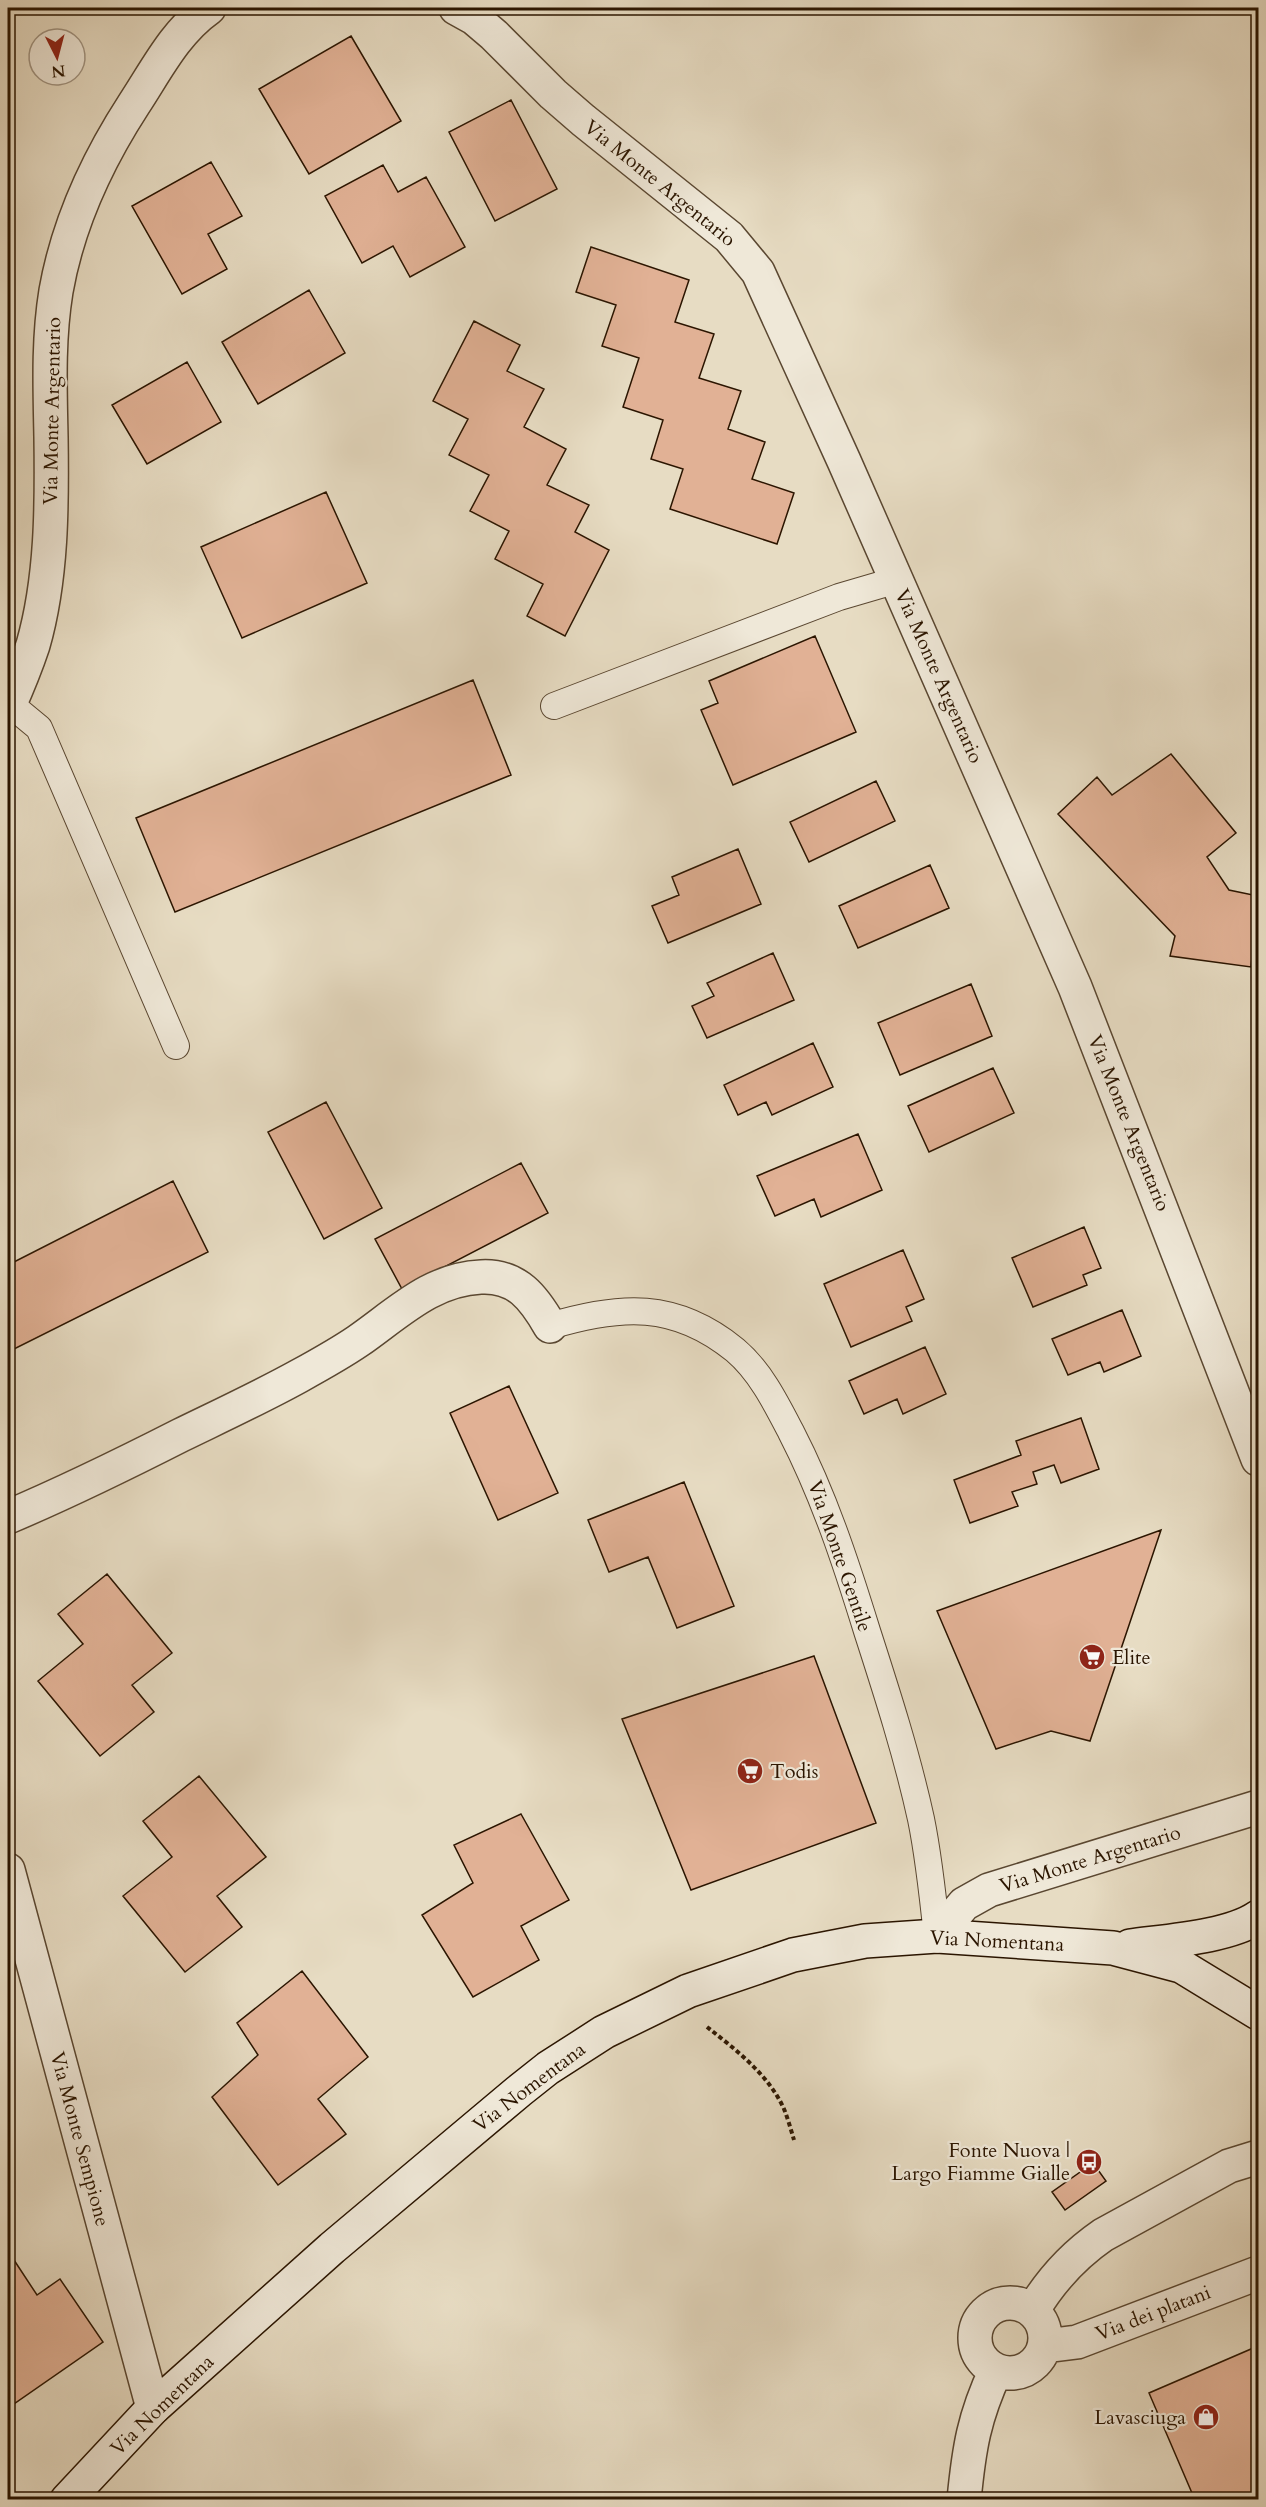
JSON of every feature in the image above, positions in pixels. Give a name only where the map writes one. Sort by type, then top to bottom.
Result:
[{"type":"street","name":"Via Monte Argentario","points":[[9,706],[33,646],[46,574],[51,439],[49,366],[56,291],[64,252],[76,215],[96,169],[119,128],[176,38],[209,8]]},
{"type":"street","name":"Via Monte Argentario","points":[[456,8],[485,27],[553,94],[729,237],[748,258],[765,286],[897,580],[1075,987],[1258,1459]]},
{"type":"street","points":[[8,1516],[72,1489],[278,1387],[358,1341],[402,1307],[442,1286],[482,1276],[515,1283],[531,1295],[550,1326]]},
{"type":"street","name":"Via Monte Argentario","points":[[938,1936],[964,1904],[989,1890],[1258,1807]]},
{"type":"street","name":"Via Monte Sempione","points":[[8,1870],[153,2408]]},
{"type":"street","name":"Via Nomentana","points":[[1113,1948],[1181,1939],[1246,1925],[1258,1917]]},
{"type":"street","name":"Via Nomentana","points":[[67,2499],[153,2408],[332,2248],[510,2098],[548,2068],[604,2032],[688,1991],[794,1955],[865,1941],[938,1936],[1113,1948],[1181,1966],[1258,2013]]},
{"type":"street","points":[[1033,2310],[1054,2280],[1088,2246],[1110,2231],[1244,2162],[1258,2137]]},
{"type":"street","name":"Via dei platani","points":[[1045,2346],[1077,2342],[1258,2273]]},
{"type":"street","points":[[1012,2302],[1023,2304],[1033,2310],[1044,2326],[1045,2346],[1035,2364],[1026,2369],[1006,2373],[996,2370],[979,2356],[974,2335],[983,2314],[1001,2304],[1012,2302]]},
{"type":"street","points":[[964,2499],[973,2428],[981,2402],[996,2370]]},
{"type":"lane","points":[[554,706],[839,597],[897,580]]},
{"type":"lane","points":[[9,706],[39,728],[176,1046]]},
{"type":"lane","name":"Via Monte Gentile","points":[[550,1326],[607,1311],[632,1310],[677,1318],[717,1338],[736,1351],[763,1383],[796,1442],[835,1529],[890,1702],[921,1819],[938,1936]]},
{"type":"path","points":[[707,2027],[736,2050],[766,2081],[783,2108],[794,2140]]},
{"type":"building","points":[[351,36],[401,121],[309,174],[259,89]]},
{"type":"building","points":[[511,100],[557,189],[495,221],[449,132]]},
{"type":"building","points":[[211,162],[242,216],[208,234],[227,269],[182,294],[132,206]]},
{"type":"building","points":[[383,165],[398,192],[426,177],[465,247],[410,277],[393,246],[362,263],[325,196]]},
{"type":"building","points":[[591,247],[689,280],[675,322],[714,334],[699,378],[741,391],[728,429],[765,442],[752,479],[794,493],[777,544],[670,509],[683,469],[651,459],[663,420],[623,407],[639,358],[602,346],[616,305],[576,292]]},
{"type":"building","points":[[309,290],[345,353],[258,404],[222,342]]},
{"type":"building","points":[[474,321],[520,345],[507,371],[544,389],[524,427],[566,449],[547,485],[589,505],[575,532],[609,550],[565,636],[527,616],[543,584],[495,559],[509,531],[470,511],[489,475],[449,455],[468,419],[433,401]]},
{"type":"building","points":[[187,362],[221,422],[147,464],[112,405]]},
{"type":"building","points":[[326,492],[367,583],[242,638],[201,547]]},
{"type":"building","points":[[815,636],[856,732],[733,785],[701,710],[718,703],[709,681]]},
{"type":"building","points":[[473,680],[511,775],[175,912],[136,818]]},
{"type":"building","points":[[1171,754],[1236,833],[1207,857],[1229,890],[1258,896],[1251,967],[1170,956],[1175,936],[1058,814],[1097,777],[1112,795]]},
{"type":"building","points":[[876,781],[895,821],[809,862],[790,822]]},
{"type":"building","points":[[738,849],[761,904],[668,943],[652,906],[679,895],[672,877]]},
{"type":"building","points":[[930,865],[949,908],[858,948],[839,906]]},
{"type":"building","points":[[773,953],[794,1000],[707,1038],[692,1006],[714,996],[707,983]]},
{"type":"building","points":[[971,984],[992,1036],[900,1075],[878,1023]]},
{"type":"building","points":[[813,1043],[833,1087],[772,1115],[766,1102],[738,1115],[724,1085]]},
{"type":"building","points":[[993,1068],[1014,1113],[929,1152],[908,1106]]},
{"type":"building","points":[[326,1102],[382,1208],[324,1239],[268,1132]]},
{"type":"building","points":[[858,1134],[882,1190],[821,1217],[814,1199],[775,1216],[757,1176]]},
{"type":"building","points":[[521,1163],[548,1213],[402,1289],[375,1239]]},
{"type":"building","points":[[173,1181],[208,1252],[8,1352],[8,1265]]},
{"type":"building","points":[[1084,1227],[1101,1268],[1083,1275],[1087,1285],[1033,1307],[1012,1258]]},
{"type":"building","points":[[903,1250],[924,1299],[906,1307],[912,1321],[851,1347],[824,1284]]},
{"type":"building","points":[[1122,1310],[1141,1356],[1104,1372],[1100,1362],[1068,1375],[1052,1339]]},
{"type":"building","points":[[925,1347],[946,1394],[903,1414],[897,1399],[864,1414],[849,1381]]},
{"type":"building","points":[[509,1386],[558,1493],[498,1520],[450,1413]]},
{"type":"building","points":[[1081,1418],[1099,1469],[1061,1483],[1054,1465],[1033,1472],[1037,1484],[1012,1492],[1018,1506],[970,1523],[954,1480],[1021,1455],[1016,1441]]},
{"type":"building","points":[[684,1482],[734,1606],[677,1628],[648,1557],[609,1572],[588,1520]]},
{"type":"building","points":[[1161,1530],[1090,1741],[1051,1731],[996,1749],[937,1611]]},
{"type":"building","points":[[107,1574],[172,1653],[132,1685],[154,1712],[100,1756],[38,1681],[83,1644],[58,1614]]},
{"type":"building","name":"Todis","points":[[814,1656],[876,1823],[691,1890],[622,1719]]},
{"type":"building","points":[[199,1776],[266,1857],[217,1896],[242,1927],[185,1972],[123,1896],[172,1857],[143,1821]]},
{"type":"building","points":[[521,1814],[569,1900],[521,1926],[539,1960],[473,1997],[422,1915],[473,1883],[454,1845]]},
{"type":"building","points":[[302,1971],[368,2057],[318,2099],[346,2134],[278,2185],[212,2097],[258,2055],[237,2023]]},
{"type":"building","points":[[1093,2163],[1106,2181],[1065,2210],[1052,2192]]},
{"type":"building","points":[[14,2260],[37,2295],[60,2279],[103,2342],[8,2408],[8,2265]]},
{"type":"building","points":[[1258,2346],[1258,2496],[1249,2500],[1195,2500],[1149,2393]]},
{"type":"place","name":"Elite","points":[[1092,1657]]},
{"type":"place","name":"Todis","points":[[750,1771]]},
{"type":"place","name":"Fonte Nuova | Largo Fiamme Gialle","points":[[1089,2162]]},
{"type":"place","name":"Lavasciuga","points":[[1206,2417]]}]
